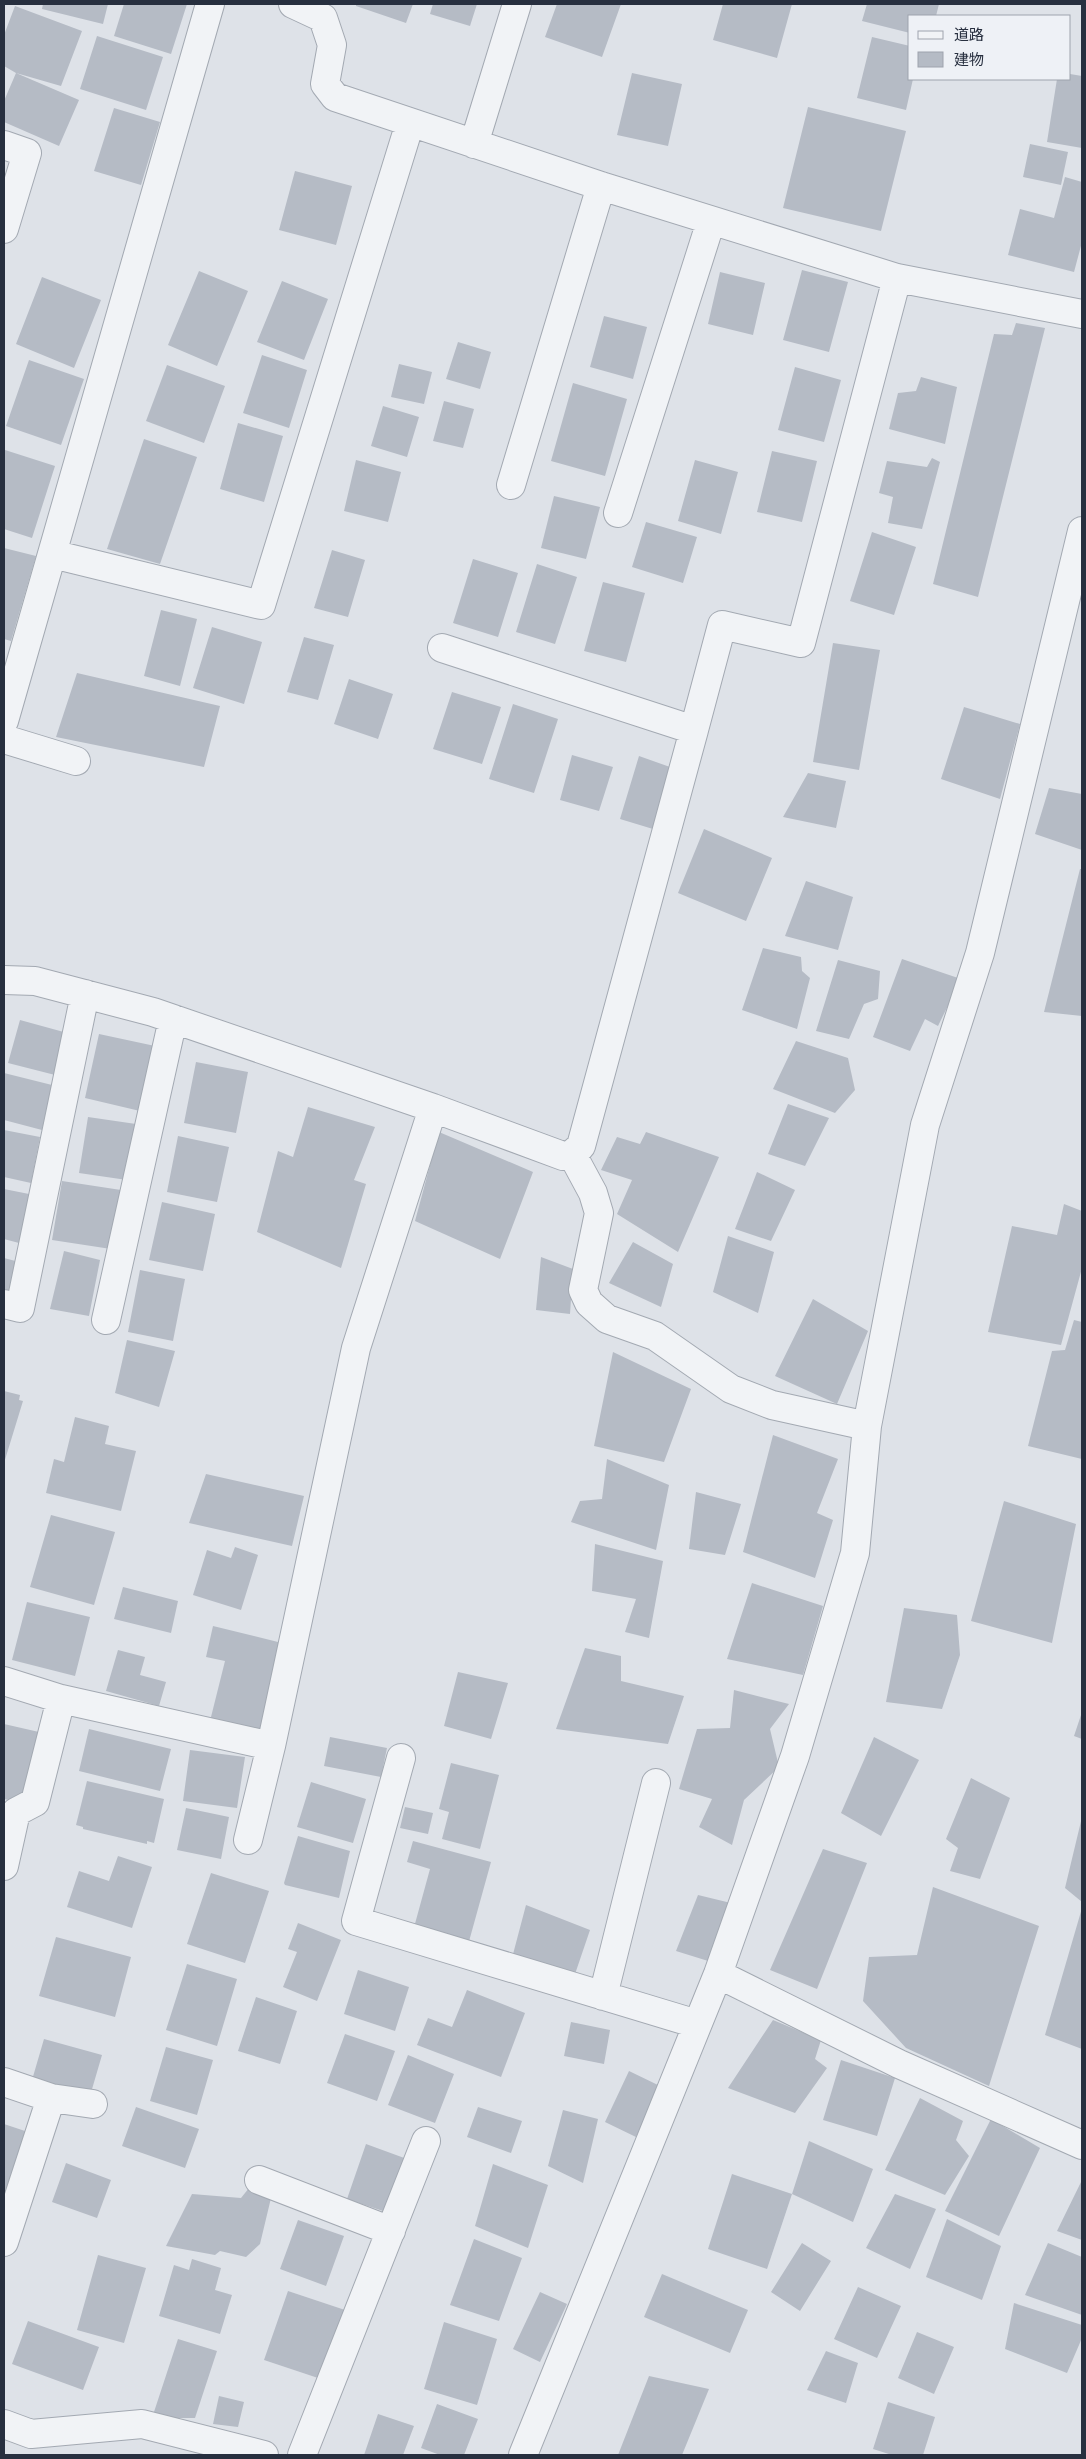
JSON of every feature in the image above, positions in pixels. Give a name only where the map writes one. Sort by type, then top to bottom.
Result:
[{"type":"street","points":[[4,722],[210,4]]},
{"type":"street","points":[[293,4],[323,18],[332,46],[325,84],[335,97],[600,186],[897,278],[1082,314]]},
{"type":"street","points":[[474,144],[517,4]]},
{"type":"street","points":[[52,554],[261,604],[410,122]]},
{"type":"street","points":[[4,145],[27,153],[4,229]]},
{"type":"street","points":[[510,486],[600,186]]},
{"type":"street","points":[[618,513],[711,221]]},
{"type":"street","points":[[4,980],[35,981],[173,1018],[433,1108],[564,1156],[572,1154],[581,1146],[722,625],[801,643],[897,278]]},
{"type":"street","points":[[523,2455],[718,1974],[795,1756],[855,1553],[867,1426],[925,1125],[980,953],[1082,531]]},
{"type":"street","points":[[442,648],[694,730]]},
{"type":"street","points":[[4,739],[76,761]]},
{"type":"street","points":[[4,1304],[20,1308],[85,994]]},
{"type":"street","points":[[106,1320],[173,1018]]},
{"type":"street","points":[[248,1840],[271,1746],[356,1348],[433,1108]]},
{"type":"street","points":[[572,1154],[593,1192],[599,1212],[582,1290],[589,1303],[607,1319],[655,1336],[731,1389],[772,1406],[867,1426]]},
{"type":"street","points":[[4,1681],[61,1698],[271,1746]]},
{"type":"street","points":[[4,1866],[16,1812],[35,1802],[61,1698]]},
{"type":"street","points":[[402,1758],[356,1921],[697,2024]]},
{"type":"street","points":[[603,1996],[656,1783]]},
{"type":"street","points":[[718,1974],[899,2064],[1082,2145]]},
{"type":"street","points":[[4,2082],[52,2098],[93,2104]]},
{"type":"street","points":[[4,2242],[52,2098]]},
{"type":"street","points":[[302,2455],[426,2141]]},
{"type":"street","points":[[259,2180],[391,2231]]},
{"type":"street","points":[[4,2424],[31,2434],[142,2424],[237,2452],[264,2455]]},
{"type":"building","points":[[43,4],[108,4],[103,24],[42,9]]},
{"type":"building","points":[[124,4],[187,4],[171,54],[114,36]]},
{"type":"building","points":[[356,4],[413,4],[406,23],[356,6]]},
{"type":"building","points":[[433,4],[477,4],[470,26],[430,14]]},
{"type":"building","points":[[557,4],[621,4],[602,57],[545,37]]},
{"type":"building","points":[[723,4],[792,4],[777,58],[713,40]]},
{"type":"building","points":[[867,4],[939,4],[936,15],[908,15],[908,32],[862,21]]},
{"type":"building","points":[[15,6],[82,31],[61,86],[16,73],[4,66],[4,35]]},
{"type":"building","points":[[97,36],[163,57],[146,110],[80,89]]},
{"type":"building","points":[[872,37],[908,46],[908,80],[913,80],[906,110],[857,98]]},
{"type":"building","points":[[16,73],[79,100],[59,146],[4,122],[4,101]]},
{"type":"building","points":[[632,73],[682,84],[668,146],[617,135]]},
{"type":"building","points":[[1071,74],[1082,76],[1082,148],[1047,142],[1057,80],[1071,80]]},
{"type":"building","points":[[808,107],[906,131],[881,231],[783,208]]},
{"type":"building","points":[[114,108],[160,122],[141,185],[94,171]]},
{"type":"building","points":[[1030,144],[1068,152],[1061,185],[1023,177]]},
{"type":"building","points":[[295,171],[352,186],[336,245],[279,230]]},
{"type":"building","points":[[1065,177],[1082,182],[1082,242],[1074,272],[1008,255],[1020,209],[1054,218]]},
{"type":"building","points":[[802,270],[848,282],[829,352],[783,340]]},
{"type":"building","points":[[199,271],[248,291],[217,366],[168,345]]},
{"type":"building","points":[[720,272],[765,283],[753,335],[708,324]]},
{"type":"building","points":[[42,277],[101,300],[74,368],[16,344]]},
{"type":"building","points":[[282,281],[328,299],[304,360],[257,342]]},
{"type":"building","points":[[604,316],[647,327],[633,379],[590,367]]},
{"type":"building","points":[[1016,323],[1045,328],[978,597],[933,584],[994,334],[1012,335]]},
{"type":"building","points":[[458,342],[491,352],[480,389],[446,379]]},
{"type":"building","points":[[262,355],[307,370],[289,428],[243,413]]},
{"type":"building","points":[[29,360],[84,379],[61,445],[6,426]]},
{"type":"building","points":[[399,364],[432,372],[424,404],[391,397]]},
{"type":"building","points":[[167,365],[225,386],[204,443],[146,421]]},
{"type":"building","points":[[795,367],[841,380],[824,442],[778,430]]},
{"type":"building","points":[[921,377],[957,387],[945,444],[889,429],[898,393],[916,391]]},
{"type":"building","points":[[573,383],[627,399],[605,476],[551,461]]},
{"type":"building","points":[[444,401],[474,409],[463,448],[433,441]]},
{"type":"building","points":[[383,406],[419,417],[407,457],[371,446]]},
{"type":"building","points":[[238,423],[283,436],[264,502],[220,489]]},
{"type":"building","points":[[144,439],[197,457],[160,564],[107,549]]},
{"type":"building","points":[[5,450],[55,466],[32,538],[4,529]]},
{"type":"building","points":[[772,451],[817,461],[802,522],[757,512]]},
{"type":"building","points":[[932,458],[940,462],[922,529],[888,523],[893,497],[879,493],[887,461],[927,467]]},
{"type":"building","points":[[356,460],[401,472],[388,522],[344,511]]},
{"type":"building","points":[[695,460],[738,472],[721,534],[678,521]]},
{"type":"building","points":[[554,496],[600,507],[586,559],[541,548]]},
{"type":"building","points":[[646,522],[697,537],[683,583],[632,567]]},
{"type":"building","points":[[872,532],[916,547],[894,615],[850,601]]},
{"type":"building","points":[[4,548],[36,556],[11,641],[4,639]]},
{"type":"building","points":[[332,550],[365,560],[348,617],[314,608]]},
{"type":"building","points":[[473,559],[518,573],[498,637],[453,623]]},
{"type":"building","points":[[537,564],[577,577],[555,644],[516,632]]},
{"type":"building","points":[[603,582],[645,593],[626,662],[584,651]]},
{"type":"building","points":[[161,610],[197,619],[180,686],[144,676]]},
{"type":"building","points":[[212,627],[262,642],[244,704],[193,688]]},
{"type":"building","points":[[304,637],[334,645],[318,700],[287,692]]},
{"type":"building","points":[[833,643],[880,650],[859,770],[813,762]]},
{"type":"building","points":[[77,673],[220,706],[204,767],[56,737]]},
{"type":"building","points":[[349,679],[393,694],[378,739],[334,724]]},
{"type":"building","points":[[452,692],[501,707],[482,764],[433,749]]},
{"type":"building","points":[[513,704],[558,719],[534,793],[489,779]]},
{"type":"building","points":[[964,707],[1020,724],[1000,799],[941,779]]},
{"type":"building","points":[[572,755],[613,767],[599,811],[560,800]]},
{"type":"building","points":[[639,756],[670,767],[653,829],[620,819]]},
{"type":"building","points":[[808,773],[846,781],[836,828],[783,817]]},
{"type":"building","points":[[1049,788],[1082,794],[1082,850],[1035,834]]},
{"type":"building","points":[[704,829],[772,858],[746,921],[678,893]]},
{"type":"building","points":[[1080,869],[1082,869],[1082,1016],[1044,1012]]},
{"type":"building","points":[[806,881],[853,897],[838,950],[785,936]]},
{"type":"building","points":[[763,948],[801,957],[802,971],[810,978],[797,1029],[742,1010]]},
{"type":"building","points":[[902,959],[961,979],[938,1026],[925,1019],[910,1051],[873,1037]]},
{"type":"building","points":[[838,960],[880,971],[878,999],[864,1004],[849,1039],[816,1031]]},
{"type":"building","points":[[20,1020],[71,1034],[59,1076],[8,1063]]},
{"type":"building","points":[[99,1034],[155,1046],[140,1111],[85,1098]]},
{"type":"building","points":[[796,1041],[848,1058],[855,1090],[835,1113],[773,1089]]},
{"type":"building","points":[[196,1062],[248,1072],[236,1133],[184,1123]]},
{"type":"building","points":[[4,1073],[52,1085],[42,1130],[4,1120]]},
{"type":"building","points":[[788,1104],[829,1118],[805,1166],[768,1154]]},
{"type":"building","points":[[308,1107],[375,1127],[354,1180],[366,1184],[341,1268],[257,1232],[278,1151],[293,1157]]},
{"type":"building","points":[[88,1117],[136,1124],[127,1180],[79,1173]]},
{"type":"building","points":[[4,1130],[40,1137],[31,1183],[4,1177]]},
{"type":"building","points":[[439,1132],[533,1172],[500,1259],[415,1221]]},
{"type":"building","points":[[646,1132],[719,1157],[678,1252],[617,1214],[632,1180],[601,1170],[617,1137],[640,1144]]},
{"type":"building","points":[[178,1136],[229,1147],[217,1202],[167,1192]]},
{"type":"building","points":[[757,1172],[795,1190],[771,1241],[735,1229]]},
{"type":"building","points":[[62,1181],[121,1190],[111,1249],[52,1240]]},
{"type":"building","points":[[4,1189],[29,1194],[19,1243],[4,1239]]},
{"type":"building","points":[[162,1202],[215,1214],[203,1271],[149,1260]]},
{"type":"building","points":[[1064,1204],[1082,1211],[1082,1268],[1061,1345],[988,1332],[1012,1226],[1057,1235]]},
{"type":"building","points":[[728,1236],[774,1252],[758,1313],[713,1292]]},
{"type":"building","points":[[633,1242],[673,1264],[661,1307],[609,1283]]},
{"type":"building","points":[[64,1251],[100,1260],[89,1316],[50,1309]]},
{"type":"building","points":[[541,1257],[573,1269],[570,1314],[536,1310]]},
{"type":"building","points":[[4,1258],[23,1263],[13,1298],[4,1296]]},
{"type":"building","points":[[140,1270],[185,1279],[173,1341],[128,1332]]},
{"type":"building","points":[[813,1299],[868,1331],[837,1404],[775,1376]]},
{"type":"building","points":[[1074,1320],[1082,1322],[1082,1459],[1028,1446],[1052,1351],[1065,1350]]},
{"type":"building","points":[[127,1340],[175,1351],[159,1407],[115,1393]]},
{"type":"building","points":[[613,1352],[691,1389],[664,1462],[594,1446]]},
{"type":"building","points":[[4,1391],[20,1395],[19,1400],[23,1401],[4,1463]]},
{"type":"building","points":[[75,1417],[109,1426],[105,1444],[136,1451],[121,1511],[46,1493],[54,1459],[64,1462]]},
{"type":"building","points":[[773,1435],[838,1459],[817,1513],[833,1520],[815,1578],[743,1552]]},
{"type":"building","points":[[607,1459],[669,1485],[656,1550],[571,1522],[580,1501],[602,1499]]},
{"type":"building","points":[[206,1474],[304,1496],[292,1546],[189,1523]]},
{"type":"building","points":[[696,1492],[741,1504],[725,1555],[689,1549]]},
{"type":"building","points":[[1004,1501],[1076,1524],[1052,1643],[971,1621]]},
{"type":"building","points":[[51,1515],[115,1532],[94,1605],[30,1587]]},
{"type":"building","points":[[595,1544],[663,1561],[649,1638],[625,1632],[636,1599],[592,1591]]},
{"type":"building","points":[[235,1547],[258,1555],[241,1610],[193,1595],[207,1550],[231,1558]]},
{"type":"building","points":[[752,1583],[823,1606],[803,1675],[727,1659]]},
{"type":"building","points":[[123,1587],[178,1601],[171,1633],[114,1619]]},
{"type":"building","points":[[27,1602],[90,1617],[75,1676],[12,1660]]},
{"type":"building","points":[[904,1608],[957,1615],[960,1655],[942,1709],[886,1702]]},
{"type":"building","points":[[213,1626],[282,1643],[261,1733],[210,1721],[225,1661],[206,1657]]},
{"type":"building","points":[[585,1648],[621,1656],[621,1681],[684,1696],[668,1744],[556,1729]]},
{"type":"building","points":[[118,1650],[145,1657],[140,1675],[166,1682],[159,1706],[106,1691]]},
{"type":"building","points":[[458,1672],[508,1683],[491,1739],[444,1726]]},
{"type":"building","points":[[734,1690],[789,1704],[770,1729],[779,1767],[744,1800],[732,1845],[699,1827],[712,1799],[679,1789],[697,1729],[730,1728]]},
{"type":"building","points":[[1082,1712],[1082,1739],[1074,1736]]},
{"type":"building","points":[[4,1724],[39,1732],[22,1803],[4,1799]]},
{"type":"building","points":[[89,1729],[171,1749],[160,1791],[79,1771]]},
{"type":"building","points":[[330,1737],[387,1748],[381,1777],[324,1766]]},
{"type":"building","points":[[874,1737],[919,1760],[881,1836],[841,1813]]},
{"type":"building","points":[[190,1750],[245,1757],[237,1808],[183,1801]]},
{"type":"building","points":[[451,1763],[499,1775],[480,1849],[442,1839],[449,1812],[439,1809]]},
{"type":"building","points":[[971,1778],[1010,1798],[980,1879],[950,1871],[958,1848],[946,1839]]},
{"type":"building","points":[[87,1781],[164,1799],[154,1843],[147,1841],[147,1844],[83,1829],[83,1827],[76,1825]]},
{"type":"building","points":[[311,1782],[366,1799],[353,1843],[297,1827]]},
{"type":"building","points":[[405,1807],[433,1813],[428,1834],[400,1828]]},
{"type":"building","points":[[186,1808],[229,1817],[221,1859],[177,1850]]},
{"type":"building","points":[[1082,1817],[1082,1902],[1065,1888]]},
{"type":"building","points":[[298,1836],[350,1851],[339,1898],[285,1885]]},
{"type":"building","points":[[413,1841],[491,1862],[468,1945],[413,1931],[430,1869],[407,1862]]},
{"type":"building","points":[[823,1849],[867,1863],[817,1989],[770,1970]]},
{"type":"building","points":[[118,1856],[152,1867],[132,1928],[67,1907],[79,1871],[109,1881]]},
{"type":"building","points":[[211,1873],[269,1891],[245,1963],[187,1944]]},
{"type":"building","points":[[933,1887],[1039,1926],[989,2086],[906,2048],[863,2001],[869,1957],[917,1955]]},
{"type":"building","points":[[698,1895],[735,1904],[721,1965],[676,1951]]},
{"type":"building","points":[[526,1905],[590,1930],[573,1980],[512,1958]]},
{"type":"building","points":[[1082,1908],[1082,2049],[1045,2035]]},
{"type":"building","points":[[298,1923],[341,1940],[317,2001],[283,1987],[297,1952],[288,1949]]},
{"type":"building","points":[[56,1937],[131,1957],[115,2017],[39,1996]]},
{"type":"building","points":[[187,1964],[237,1979],[217,2046],[166,2030]]},
{"type":"building","points":[[358,1970],[409,1987],[395,2031],[344,2014]]},
{"type":"building","points":[[467,1990],[525,2013],[501,2077],[417,2045],[428,2018],[452,2027]]},
{"type":"building","points":[[256,1997],[297,2011],[280,2064],[238,2051]]},
{"type":"building","points":[[773,2020],[821,2040],[815,2059],[827,2068],[795,2113],[728,2088]]},
{"type":"building","points":[[571,2022],[610,2030],[604,2064],[564,2056]]},
{"type":"building","points":[[345,2034],[395,2051],[377,2101],[327,2083]]},
{"type":"building","points":[[44,2039],[102,2055],[90,2096],[32,2080]]},
{"type":"building","points":[[166,2047],[213,2060],[197,2115],[150,2101]]},
{"type":"building","points":[[408,2055],[454,2074],[435,2123],[388,2105]]},
{"type":"building","points":[[841,2060],[895,2078],[877,2136],[823,2120]]},
{"type":"building","points":[[629,2071],[660,2086],[636,2137],[605,2122]]},
{"type":"building","points":[[920,2098],[963,2121],[956,2140],[969,2156],[945,2195],[885,2170]]},
{"type":"building","points":[[136,2107],[199,2129],[185,2168],[122,2146]]},
{"type":"building","points":[[478,2107],[522,2121],[511,2153],[467,2137]]},
{"type":"building","points":[[563,2110],[598,2119],[583,2183],[548,2166]]},
{"type":"building","points":[[991,2119],[1040,2148],[999,2236],[945,2211]]},
{"type":"building","points":[[4,2124],[28,2132],[4,2202]]},
{"type":"building","points":[[809,2141],[873,2169],[853,2222],[792,2194]]},
{"type":"building","points":[[366,2144],[407,2159],[389,2213],[347,2199]]},
{"type":"building","points":[[66,2163],[111,2180],[97,2218],[52,2202]]},
{"type":"building","points":[[493,2164],[548,2185],[528,2248],[475,2226]]},
{"type":"building","points":[[732,2174],[792,2194],[767,2269],[708,2249]]},
{"type":"building","points":[[1082,2180],[1082,2240],[1057,2231]]},
{"type":"building","points":[[249,2188],[271,2198],[260,2244],[246,2257],[220,2251],[215,2255],[166,2246],[192,2194],[241,2198]]},
{"type":"building","points":[[895,2194],[936,2209],[910,2269],[866,2248]]},
{"type":"building","points":[[947,2219],[1001,2246],[982,2300],[926,2277]]},
{"type":"building","points":[[298,2220],[344,2236],[326,2286],[280,2269]]},
{"type":"building","points":[[474,2239],[522,2258],[499,2321],[450,2305]]},
{"type":"building","points":[[802,2243],[831,2261],[800,2311],[771,2292]]},
{"type":"building","points":[[1048,2243],[1082,2257],[1082,2315],[1025,2295]]},
{"type":"building","points":[[98,2255],[146,2268],[124,2343],[77,2330]]},
{"type":"building","points":[[192,2259],[221,2268],[215,2290],[232,2295],[220,2334],[159,2316],[174,2265],[189,2270]]},
{"type":"building","points":[[662,2274],[748,2310],[730,2353],[644,2317]]},
{"type":"building","points":[[858,2287],[901,2306],[877,2358],[834,2339]]},
{"type":"building","points":[[288,2291],[345,2310],[321,2379],[264,2360]]},
{"type":"building","points":[[540,2292],[567,2304],[540,2362],[513,2349]]},
{"type":"building","points":[[1014,2303],[1082,2325],[1082,2338],[1067,2373],[1005,2349]]},
{"type":"building","points":[[28,2321],[99,2347],[83,2390],[12,2364]]},
{"type":"building","points":[[444,2322],[497,2339],[477,2405],[424,2389]]},
{"type":"building","points":[[917,2332],[954,2347],[934,2394],[898,2378]]},
{"type":"building","points":[[178,2339],[217,2351],[195,2418],[152,2418]]},
{"type":"building","points":[[826,2351],[858,2363],[846,2403],[807,2390]]},
{"type":"building","points":[[649,2376],[709,2389],[682,2455],[618,2455]]},
{"type":"building","points":[[219,2396],[244,2402],[238,2427],[213,2424]]},
{"type":"building","points":[[888,2402],[935,2417],[923,2455],[892,2455],[873,2449]]},
{"type":"building","points":[[437,2404],[478,2419],[464,2455],[440,2455],[421,2448]]},
{"type":"building","points":[[378,2414],[414,2426],[403,2455],[364,2455]]}]
